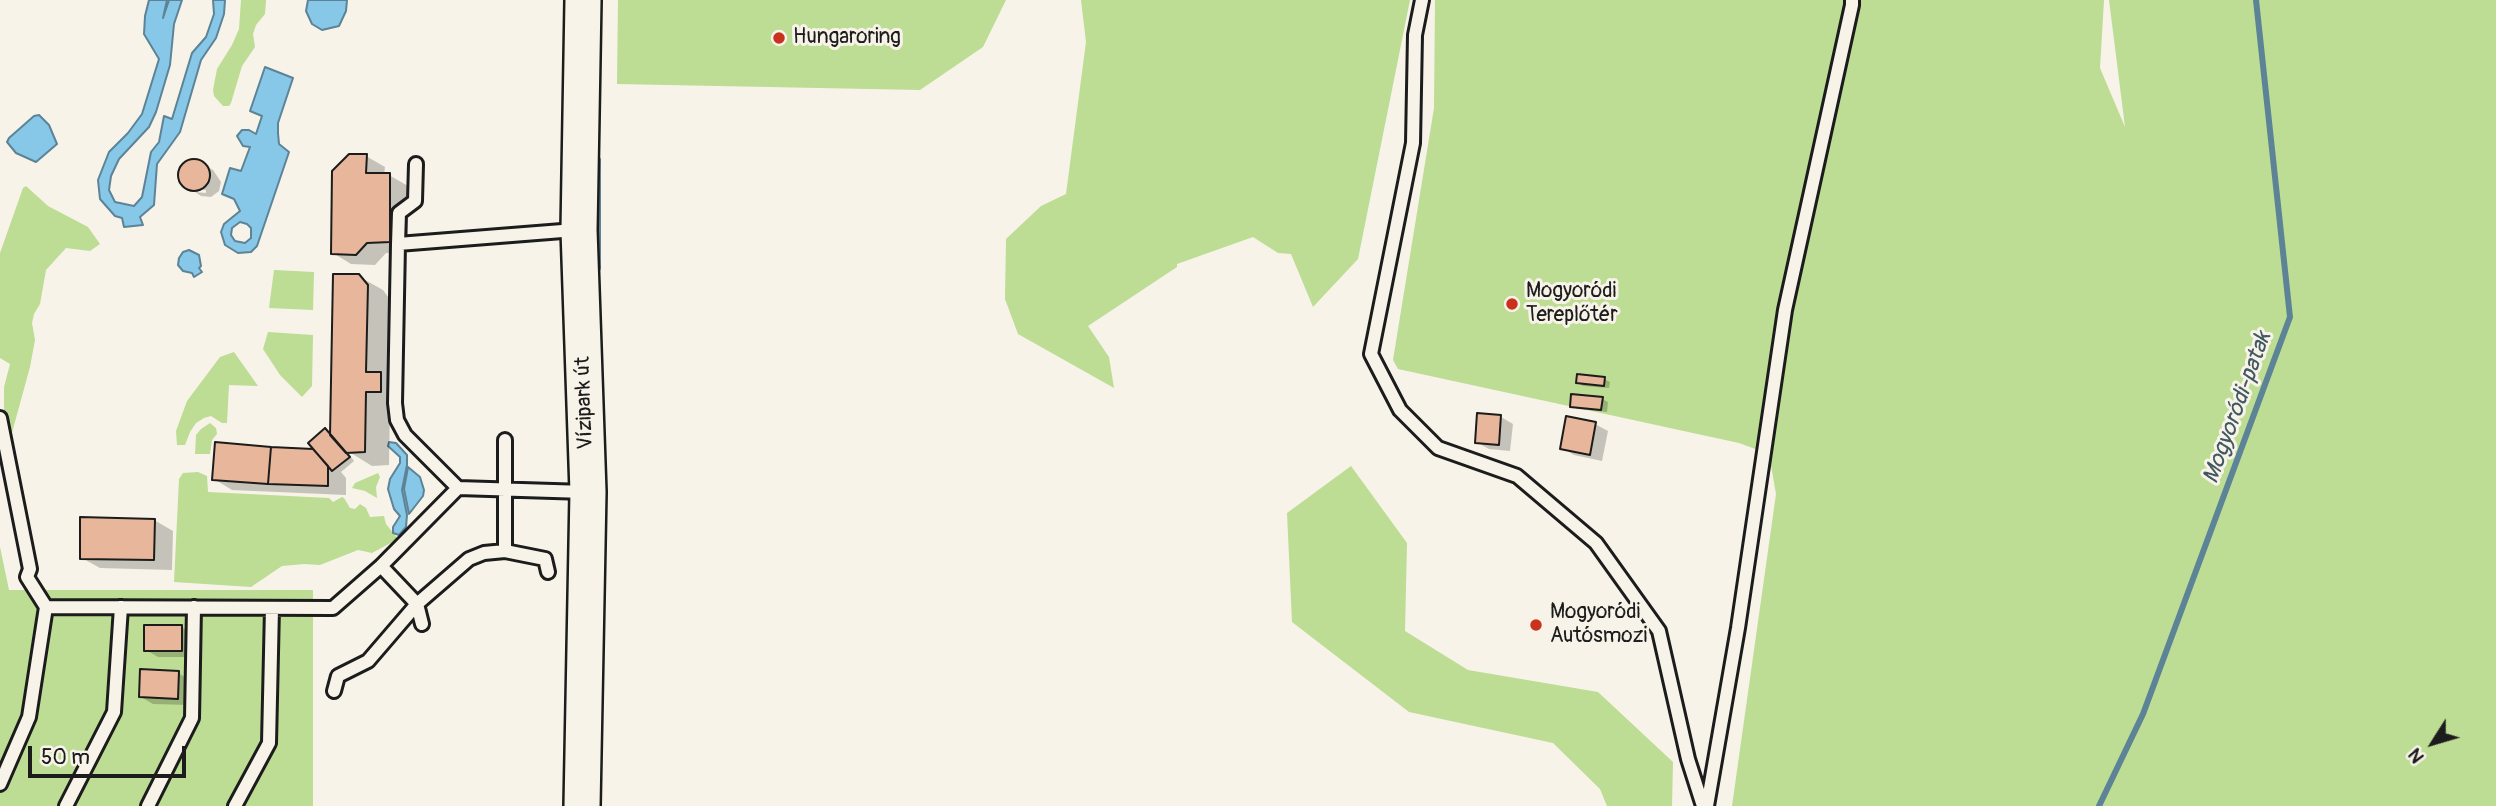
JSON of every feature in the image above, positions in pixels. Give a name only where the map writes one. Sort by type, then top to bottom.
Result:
[{"type":"street","name":"Vízipark út","points":[[582,806],[588,492],[579,230],[583,0]]},
{"type":"lane","points":[[1422,0],[1415,35],[1413,144],[1371,354],[1400,410],[1438,448],[1517,476],[1596,543],[1659,631],[1685,749],[1705,806]]},
{"type":"lane","points":[[1705,806],[1738,628],[1784,310],[1852,0]]},
{"type":"lane","points":[[416,164],[415,201],[398,213],[395,403],[397,419],[405,435],[458,488],[588,492]]},
{"type":"lane","points":[[398,244],[579,230]]},
{"type":"lane","points":[[0,418],[30,569],[27,577],[46,607],[29,717],[0,784]]},
{"type":"lane","points":[[505,440],[505,551]]},
{"type":"lane","points":[[46,607],[333,608],[382,566],[458,488]]},
{"type":"lane","points":[[334,691],[338,676],[368,661],[417,604],[469,559],[484,553],[505,551],[545,559],[548,572]]},
{"type":"lane","points":[[382,566],[417,604],[422,624]]},
{"type":"lane","points":[[66,806],[114,712],[121,607]]},
{"type":"lane","points":[[148,806],[192,718],[194,607]]},
{"type":"lane","points":[[235,806],[269,743],[272,608]]},
{"type":"green space","points":[[241,0],[266,0],[265,14],[256,25],[253,34],[255,47],[242,66],[231,103],[229,106],[223,106],[214,96],[213,90],[217,69],[239,29]]},
{"type":"green space","name":"Hungaroring","points":[[618,0],[1006,0],[983,47],[920,90],[617,84]]},
{"type":"green space","points":[[1081,0],[1410,0],[1358,259],[1313,307],[1291,254],[1278,253],[1253,237],[1177,264],[1177,267],[1088,326],[1109,357],[1114,388],[1018,334],[1005,299],[1006,239],[1041,206],[1066,194],[1086,42]]},
{"type":"green space","points":[[1435,0],[2104,0],[2100,68],[2125,127],[2109,0],[2496,0],[2496,806],[1732,806],[1776,494],[1769,454],[1739,443],[1398,369],[1393,360],[1434,108]]},
{"type":"green space","points":[[26,186],[48,206],[88,227],[100,244],[90,251],[66,248],[46,270],[40,304],[32,323],[35,340],[30,367],[10,440],[4,413],[4,387],[10,364],[0,358],[0,253]]},
{"type":"green space","points":[[274,270],[314,272],[313,310],[269,308]]},
{"type":"green space","points":[[268,332],[313,335],[312,386],[302,397],[280,375],[263,349]]},
{"type":"green space","points":[[234,352],[258,386],[229,385],[227,423],[211,416],[204,418],[196,423],[185,445],[177,445],[176,431],[187,401],[220,357]]},
{"type":"green space","points":[[210,423],[216,428],[217,434],[212,440],[210,454],[195,454],[196,435]]},
{"type":"green space","points":[[1351,466],[1407,543],[1405,631],[1468,670],[1598,692],[1673,762],[1672,806],[1607,806],[1600,789],[1553,743],[1409,712],[1292,622],[1287,513]]},
{"type":"green space","points":[[198,472],[207,476],[208,492],[329,498],[333,502],[342,497],[350,508],[355,509],[360,504],[366,508],[370,517],[384,516],[386,524],[398,539],[372,553],[358,550],[320,565],[282,566],[251,587],[174,582],[179,479],[183,473]]},
{"type":"green space","points":[[378,473],[380,477],[376,487],[377,498],[352,488],[355,483]]},
{"type":"green space","points":[[0,547],[9,590],[313,590],[313,806],[0,806]]},
{"type":"water","points":[[149,0],[167,0],[163,18],[169,0],[182,0],[174,24],[170,65],[156,112],[149,127],[119,159],[111,176],[109,190],[115,202],[134,206],[142,197],[151,152],[159,142],[164,116],[172,119],[192,53],[206,37],[214,14],[213,0],[225,0],[224,14],[216,38],[201,60],[180,132],[157,164],[154,205],[140,217],[143,225],[124,227],[122,218],[115,216],[100,199],[98,180],[109,152],[142,114],[159,59],[144,34]]},
{"type":"water","points":[[308,0],[347,0],[346,11],[339,26],[322,30],[312,24],[306,11]]},
{"type":"water","points":[[265,67],[293,78],[278,123],[279,144],[289,152],[257,246],[251,252],[238,253],[225,245],[221,232],[224,224],[240,211],[234,199],[222,194],[230,168],[241,171],[250,147],[243,146],[237,136],[242,130],[256,134],[262,116],[250,111]],"holes":[[[240,222],[251,228],[251,238],[245,243],[235,241],[231,235],[232,228]]]},
{"type":"water","points":[[39,115],[49,125],[57,144],[36,162],[16,153],[7,142],[34,116]]},
{"type":"water","points":[[189,250],[199,255],[199,268],[202,272],[194,277],[178,265],[183,252]]},
{"type":"water","points":[[389,442],[396,443],[407,455],[402,490],[407,515],[406,527],[399,535],[393,533],[393,527],[400,516],[394,509],[388,489],[390,479],[400,463],[400,457],[388,446]]},
{"type":"water","points":[[408,467],[420,477],[424,490],[423,496],[409,514],[404,489]]},
{"type":"building","points":[[349,154],[367,154],[366,173],[390,173],[390,242],[367,243],[356,255],[331,254],[332,171]]},
{"type":"building","points":[[194,159],[205,164],[210,175],[205,186],[194,191],[183,186],[178,175],[183,164]]},
{"type":"building","points":[[333,274],[359,274],[368,285],[366,372],[381,372],[381,392],[366,392],[365,452],[346,453],[330,435]]},
{"type":"building","points":[[1577,374],[1605,377],[1604,386],[1576,383]]},
{"type":"building","points":[[1571,394],[1603,397],[1601,410],[1570,407]]},
{"type":"building","points":[[1477,413],[1501,415],[1499,445],[1475,443]]},
{"type":"building","points":[[1566,416],[1596,422],[1590,455],[1560,449]]},
{"type":"building","points":[[325,428],[350,457],[332,471],[308,443]]},
{"type":"building","points":[[215,442],[271,447],[268,484],[212,480]]},
{"type":"building","points":[[271,447],[313,449],[328,466],[328,486],[268,484]]},
{"type":"building","points":[[80,517],[155,519],[154,560],[80,559]]},
{"type":"building","points":[[144,625],[182,625],[182,651],[144,651]]},
{"type":"building","points":[[140,669],[179,671],[178,699],[139,697]]},
{"type":"waterway","name":"Mogyoródi-patak","points":[[2099,806],[2143,714],[2290,317],[2256,0]]},
{"type":"waterway","points":[[598,160],[598,268]]},
{"type":"place","name":"Hungaroring","points":[[779,38]]},
{"type":"place","name":"Mogyoródi Tereplőtér","points":[[1512,304]]},
{"type":"place","name":"Mogyoródi Autósmozi","points":[[1536,625]]}]
